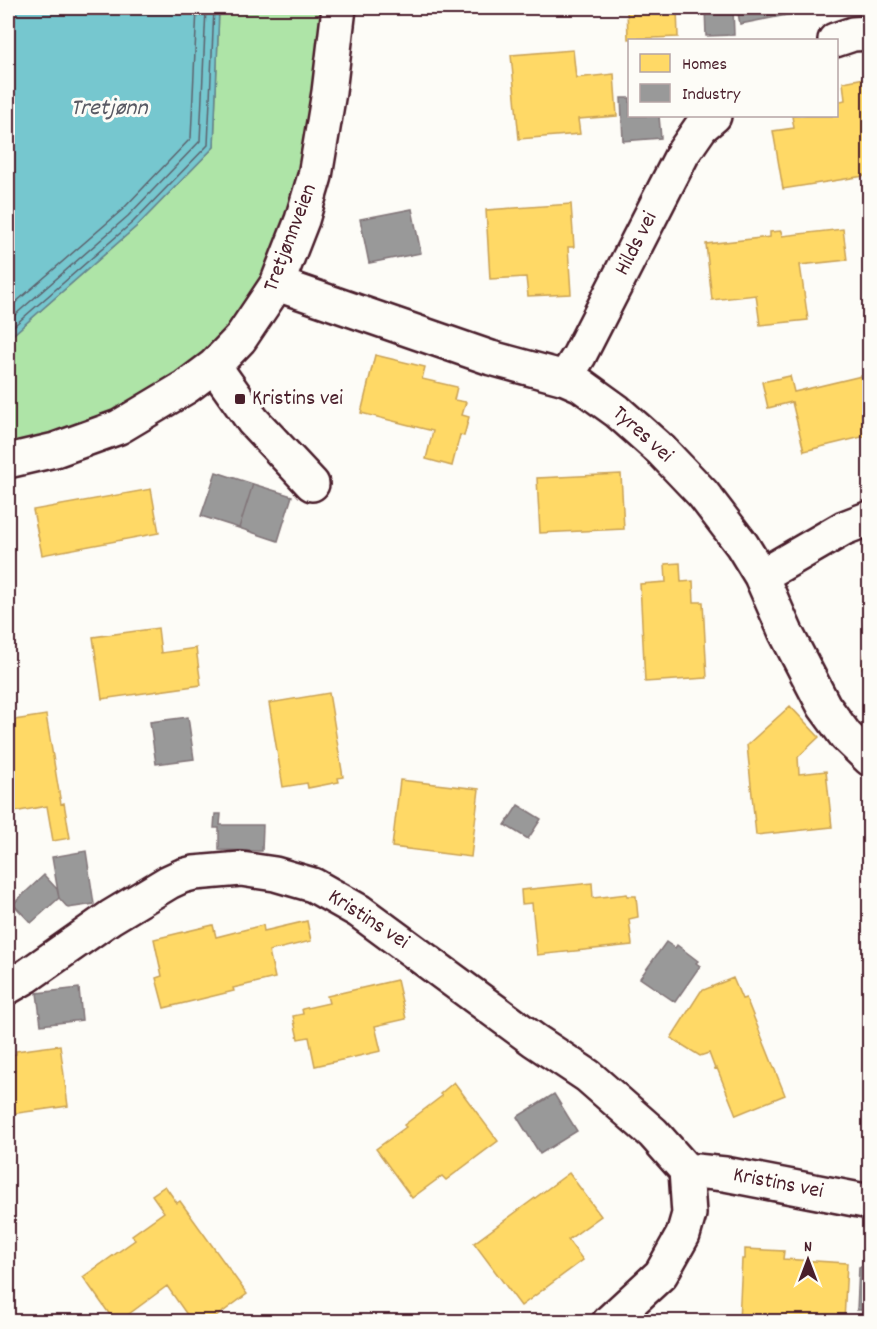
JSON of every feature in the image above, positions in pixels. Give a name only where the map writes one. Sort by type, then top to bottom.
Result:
[{"type":"street","name":"Tretjønnveien","points":[[8,461],[55,450],[119,427],[186,387],[214,366],[240,339],[277,284],[302,220],[315,176],[329,92],[339,8]]},
{"type":"street","points":[[838,39],[853,34],[870,33]]},
{"type":"street","name":"Hilds vei","points":[[565,378],[579,356],[683,153],[701,127],[713,117]]},
{"type":"street","name":"Tyres vei","points":[[277,284],[491,358],[565,378],[581,385],[617,411],[662,451],[709,503],[742,545],[761,576],[786,633],[825,706],[846,736],[870,759]]},
{"type":"street","points":[[214,366],[253,421],[312,484]]},
{"type":"street","points":[[761,576],[844,528],[870,518]]},
{"type":"street","name":"Kristins vei","points":[[8,987],[111,916],[182,876],[241,869],[297,880],[313,885],[359,911],[534,1040],[588,1076],[653,1133],[686,1170],[725,1174],[870,1202]]},
{"type":"street","points":[[609,1322],[661,1274],[683,1235],[689,1214],[686,1170]]},
{"type":"green space","points":[[219,8],[333,8],[294,254],[205,394],[8,454],[8,339],[137,226],[214,147]]},
{"type":"water","name":"Tretjønn","points":[[8,8],[219,8],[214,147],[137,226],[8,339]]},
{"type":"building: Homes","points":[[627,8],[677,8],[678,37],[628,39]]},
{"type":"building: Homes","points":[[573,50],[576,78],[614,74],[617,116],[578,119],[580,134],[519,139],[511,55]]},
{"type":"building: Homes","points":[[870,77],[870,175],[783,189],[773,131],[794,128],[792,117],[838,117],[838,102],[845,100],[843,82]]},
{"type":"building: Homes","points":[[571,204],[574,247],[568,247],[571,294],[528,296],[526,277],[490,279],[486,210]]},
{"type":"building: Homes","points":[[843,229],[847,260],[800,265],[808,320],[760,325],[756,295],[712,300],[706,244],[770,237],[770,232],[781,231],[782,236]]},
{"type":"building: Homes","points":[[375,355],[425,367],[422,379],[457,387],[454,400],[466,402],[462,415],[469,417],[464,436],[460,435],[452,466],[426,459],[433,431],[361,413]]},
{"type":"building: Homes","points":[[870,374],[870,435],[804,451],[792,402],[768,408],[762,382],[790,376],[794,392]]},
{"type":"building: Homes","points":[[621,474],[624,529],[540,533],[537,478]]},
{"type":"building: Homes","points":[[151,489],[159,533],[42,555],[33,510]]},
{"type":"building: Homes","points":[[680,563],[681,582],[693,581],[694,602],[703,602],[707,678],[645,682],[640,584],[666,582],[665,564]]},
{"type":"building: Homes","points":[[158,628],[161,653],[196,648],[201,685],[102,699],[93,637]]},
{"type":"building: Homes","points":[[870,634],[870,669],[862,668]]},
{"type":"building: Homes","points":[[329,693],[343,777],[338,778],[339,782],[308,788],[307,783],[283,787],[269,703]]},
{"type":"building: Homes","points":[[790,706],[819,737],[798,757],[799,774],[826,771],[832,827],[756,835],[747,745]]},
{"type":"building: Homes","points":[[46,715],[61,804],[64,803],[70,838],[53,841],[47,806],[8,813],[8,721]]},
{"type":"building: Homes","points":[[400,780],[479,789],[471,857],[392,847]]},
{"type":"building: Homes","points":[[592,883],[593,898],[627,894],[627,896],[636,896],[638,917],[629,919],[632,945],[537,955],[532,903],[522,904],[521,890]]},
{"type":"building: Homes","points":[[307,921],[311,941],[269,951],[275,978],[233,988],[234,991],[164,1008],[156,978],[162,976],[154,939],[213,925],[216,937],[263,925],[264,931]]},
{"type":"building: Homes","points":[[733,978],[742,999],[746,998],[785,1095],[736,1115],[709,1053],[700,1056],[671,1038],[701,991]]},
{"type":"building: Homes","points":[[397,980],[406,1019],[375,1026],[381,1051],[315,1066],[309,1037],[298,1039],[293,1016],[303,1014],[302,1009],[329,1003],[327,996]]},
{"type":"building: Homes","points":[[60,1045],[68,1106],[11,1114],[8,1091],[8,1055],[16,1054],[16,1051]]},
{"type":"building: Homes","points":[[454,1082],[498,1141],[446,1180],[442,1176],[412,1198],[376,1149],[406,1127],[404,1125],[442,1096],[440,1094]]},
{"type":"building: Homes","points":[[569,1173],[601,1216],[568,1240],[583,1260],[521,1306],[474,1243]]},
{"type":"building: Homes","points":[[165,1186],[177,1203],[180,1201],[247,1294],[209,1322],[192,1322],[167,1286],[115,1322],[83,1277],[135,1240],[132,1235],[164,1212],[152,1195]]},
{"type":"building: Homes","points":[[745,1249],[784,1251],[783,1259],[847,1263],[844,1322],[739,1321],[742,1259],[745,1259]]},
{"type":"building: Industry","points":[[705,8],[733,8],[734,35],[706,36]]},
{"type":"building: Industry","points":[[737,8],[790,8],[792,14],[740,24]]},
{"type":"building: Industry","points":[[621,98],[628,98],[628,117],[659,117],[661,138],[623,141]]},
{"type":"building: Industry","points":[[412,209],[421,253],[369,263],[360,219]]},
{"type":"building: Industry","points":[[866,268],[870,268],[870,308],[866,308]]},
{"type":"building: Industry","points":[[216,472],[253,484],[239,528],[201,516]]},
{"type":"building: Industry","points":[[253,484],[292,496],[278,541],[239,528]]},
{"type":"building: Industry","points":[[188,717],[194,759],[156,764],[150,722]]},
{"type":"building: Industry","points":[[518,805],[541,819],[528,839],[505,825]]},
{"type":"building: Industry","points":[[215,814],[221,814],[220,825],[263,825],[262,851],[219,850],[219,828],[214,828]]},
{"type":"building: Industry","points":[[86,851],[94,904],[68,908],[59,898],[52,857]]},
{"type":"building: Industry","points":[[44,875],[57,889],[59,898],[31,923],[13,904]]},
{"type":"building: Industry","points":[[666,942],[675,948],[677,945],[698,961],[696,963],[700,966],[675,1002],[640,978]]},
{"type":"building: Industry","points":[[79,988],[82,1020],[41,1025],[37,993]]},
{"type":"building: Industry","points":[[554,1094],[577,1131],[540,1154],[517,1117]]},
{"type":"building: Industry","points":[[859,1267],[870,1267],[870,1310],[857,1310]]},
{"type":"place","name":"Kristins vei","points":[[240,399]]}]
